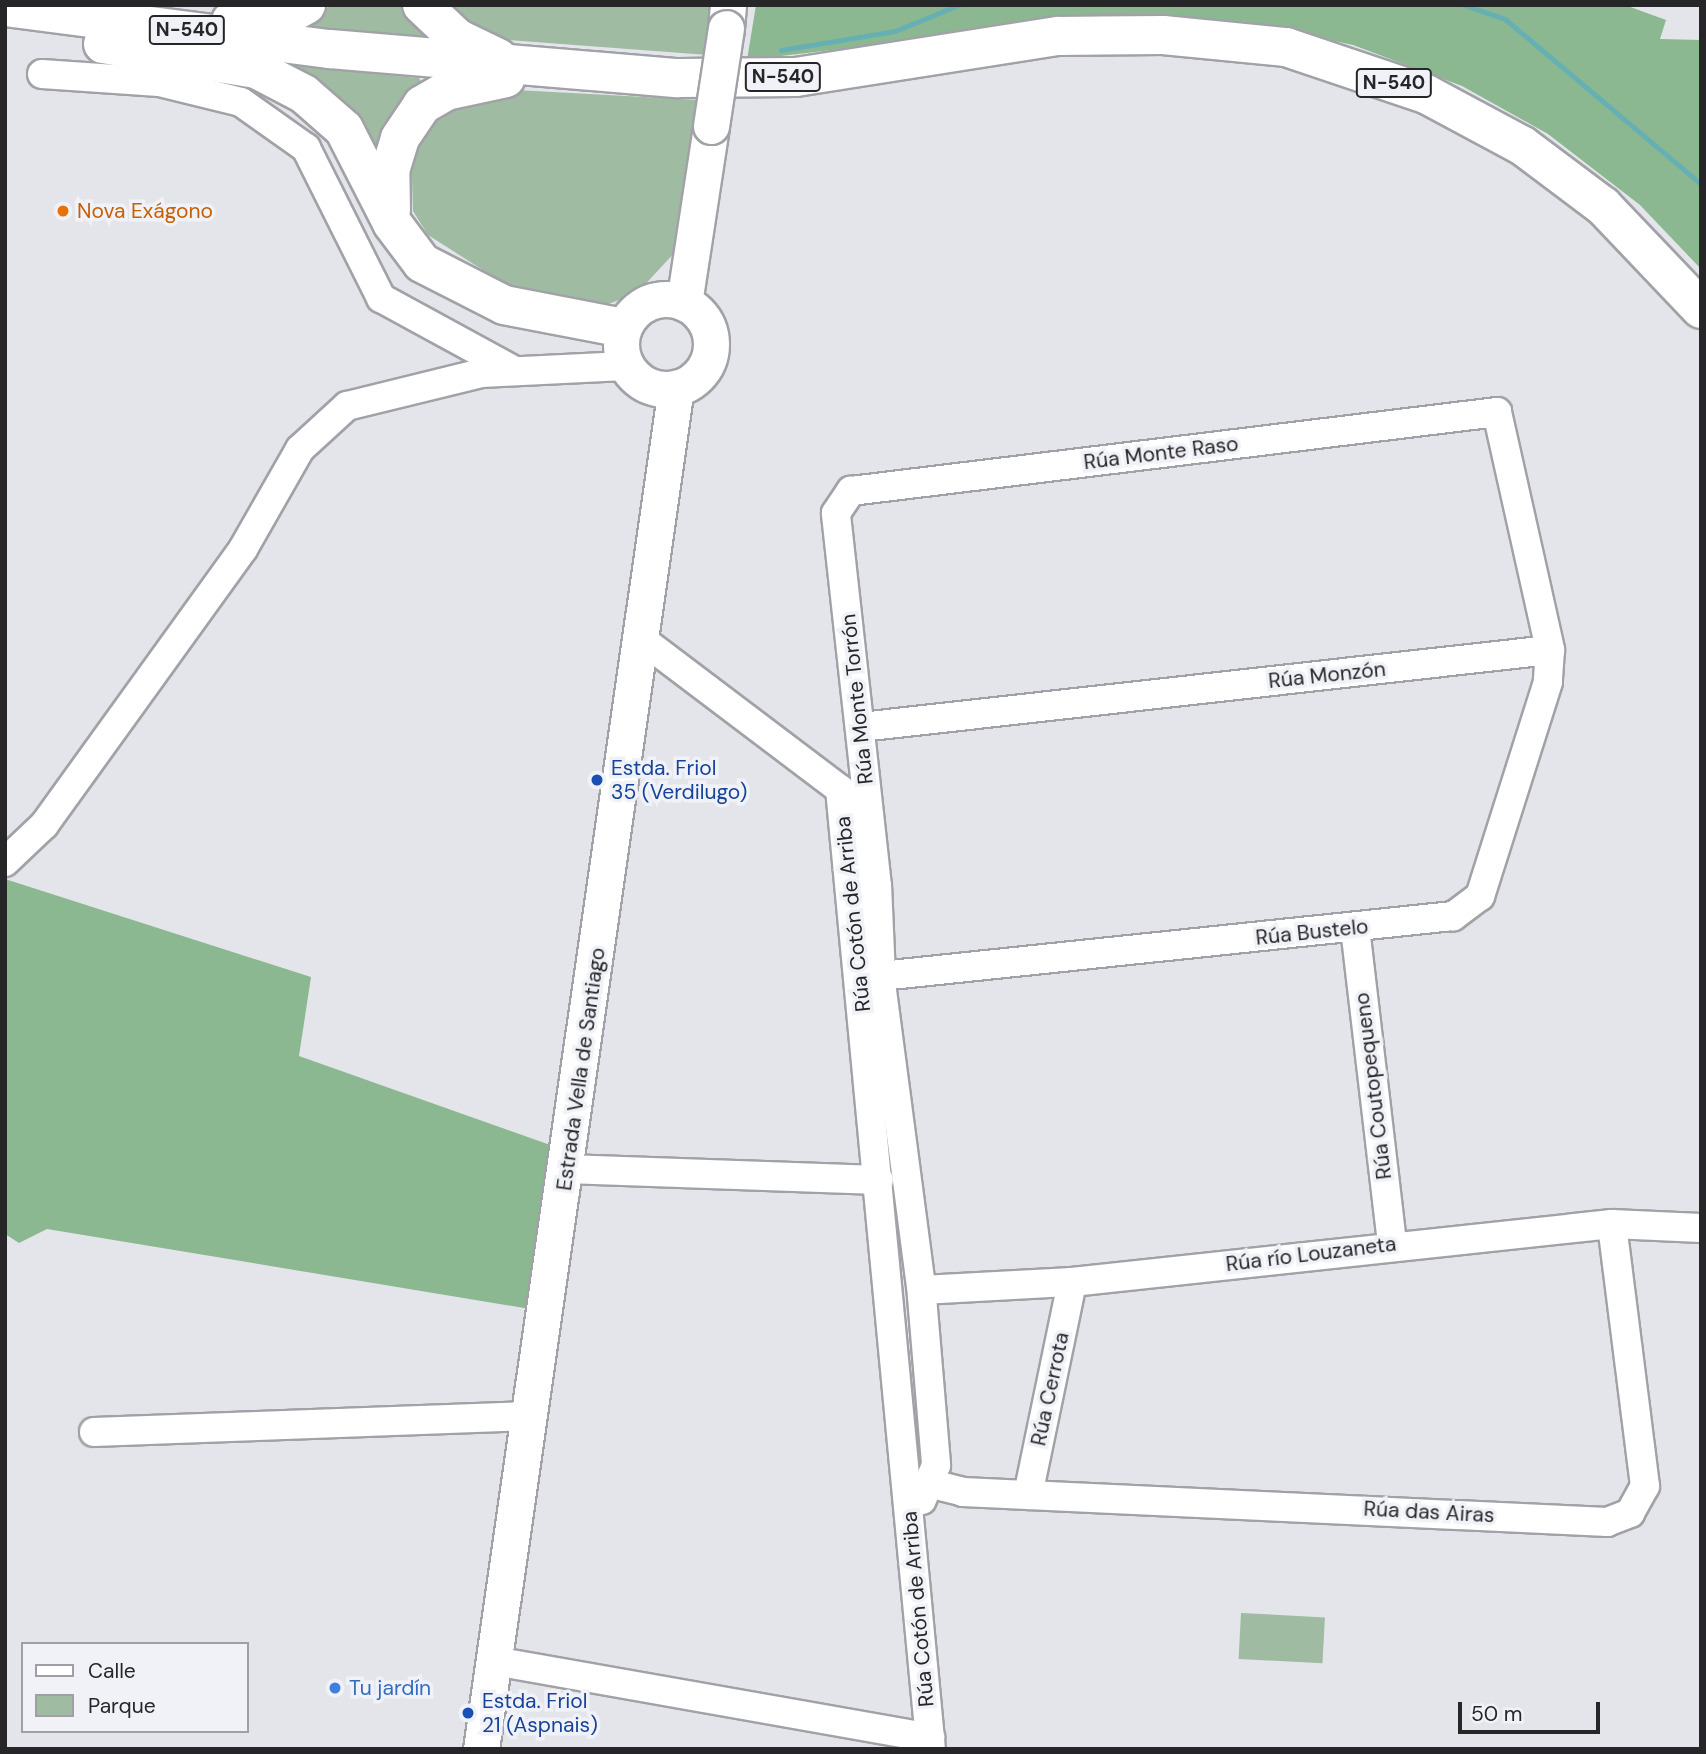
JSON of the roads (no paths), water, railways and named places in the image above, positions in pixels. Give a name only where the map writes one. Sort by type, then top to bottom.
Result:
[{"type":"highway","points":[[87,28],[249,23],[306,5]]},
{"type":"highway","points":[[422,5],[457,38],[532,69]]},
{"type":"highway","name":"N-540","points":[[5,7],[87,28]]},
{"type":"highway","points":[[87,28],[256,69],[304,94],[344,129],[392,223],[422,263],[504,305],[623,328]]},
{"type":"highway","name":"N-540","points":[[5,34],[87,28],[287,44],[532,69],[796,77],[1059,36],[1163,35],[1286,47],[1426,93],[1523,146],[1603,206],[1701,309]]},
{"type":"highway","points":[[392,223],[390,171],[400,138],[422,105],[469,83],[532,69]]},
{"type":"main road","points":[[684,303],[725,13]]},
{"type":"main road","points":[[653,300],[684,303],[703,317],[711,342],[705,368],[676,388],[647,386],[625,366],[623,328],[653,300]]},
{"type":"main road","name":"Estrada Vella de Santiago","points":[[481,1749],[644,641],[676,388]]},
{"type":"street","points":[[42,74],[159,82],[242,102],[306,148],[381,298],[512,369]]},
{"type":"street","points":[[5,862],[44,825],[243,549],[300,449],[347,406],[370,398],[512,369],[625,366]]},
{"type":"street","name":"Rúa Monte Raso","points":[[836,513],[851,491],[1497,412],[1550,650]]},
{"type":"street","name":"Rúa Monte Torrón","points":[[836,513],[877,886],[881,976]]},
{"type":"street","name":"Rúa Cotón de Arriba","points":[[644,641],[840,789],[931,1743]]},
{"type":"street","name":"Rúa Monzón","points":[[861,727],[1550,650]]},
{"type":"street","name":"Rúa Bustelo","points":[[881,976],[1453,916],[1480,897],[1548,682],[1550,650]]},
{"type":"street","points":[[851,903],[877,886]]},
{"type":"street","name":"Rúa Monte Torrón","points":[[851,903],[871,918],[881,976],[920,1290],[931,1481]]},
{"type":"street","name":"Rúa Coutopequeno","points":[[1355,928],[1392,1244]]},
{"type":"street","points":[[566,1169],[879,1181]]},
{"type":"street","name":"Rúa río Louzaneta","points":[[920,1290],[1072,1282],[1392,1244],[1612,1224],[1701,1228]]},
{"type":"street","name":"Rúa das Airas","points":[[931,1481],[1028,1495],[1607,1522],[1630,1513],[1645,1486],[1612,1224]]},
{"type":"street","points":[[887,1290],[899,1273],[920,1290]]},
{"type":"street","name":"Rúa Cerrota","points":[[1028,1495],[1072,1282]]},
{"type":"street","points":[[94,1432],[530,1416]]},
{"type":"street","name":"Rúa Cotón de Arriba","points":[[905,1470],[931,1481]]},
{"type":"street","points":[[910,1520],[931,1481]]},
{"type":"street","points":[[494,1661],[931,1743]]},
{"type":"waterway","points":[[781,50],[895,31],[958,5]]},
{"type":"waterway","points":[[1464,5],[1505,19],[1701,184]]},
{"type":"place","name":"Nova Exágono","points":[[63,211]]},
{"type":"place","name":"Estda. Friol 35 (Verdilugo)","points":[[597,780]]},
{"type":"place","name":"Tu jardín","points":[[335,1688]]},
{"type":"place","name":"Estda. Friol 21 (Aspnais)","points":[[468,1713]]}]
